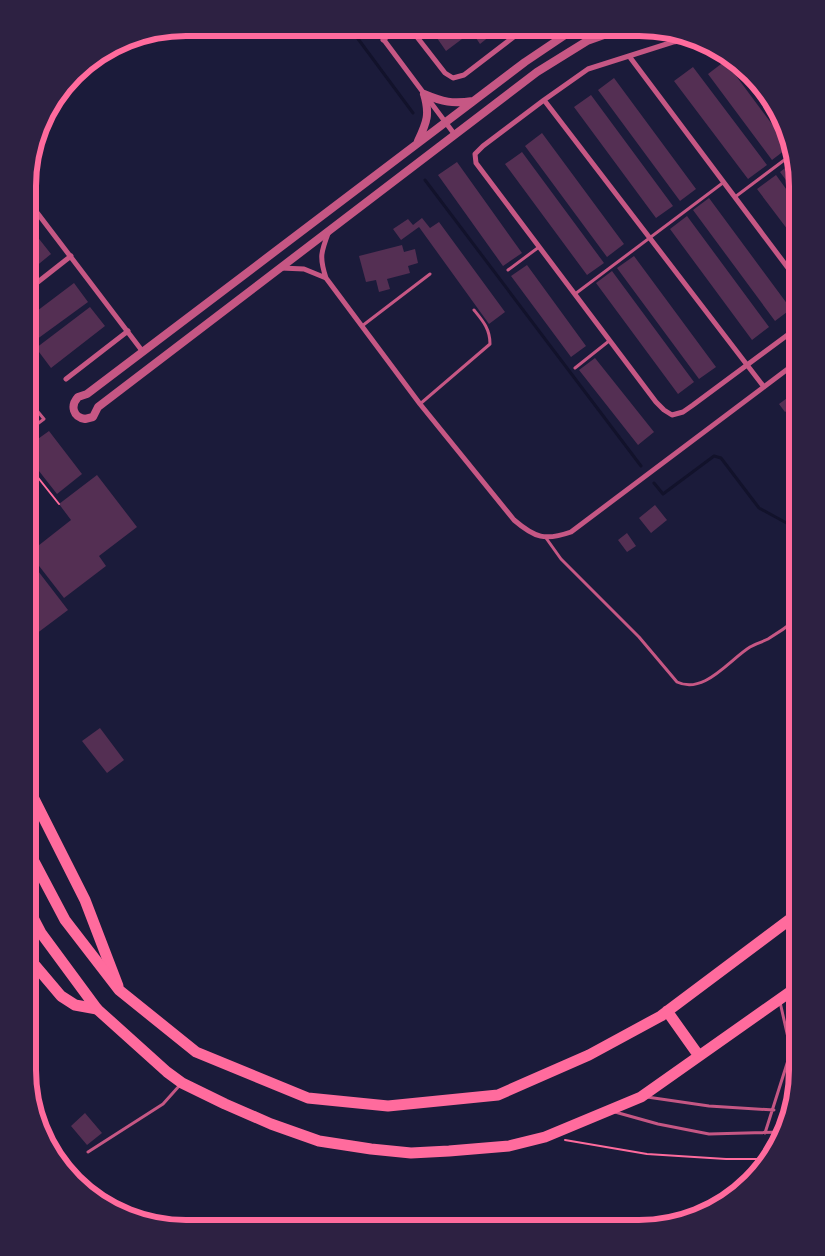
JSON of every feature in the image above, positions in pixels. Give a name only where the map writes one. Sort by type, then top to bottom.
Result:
[{"type":"highway","points":[[36,803],[85,900],[119,990]]},
{"type":"highway","points":[[36,865],[65,920],[119,990],[196,1052],[308,1098],[388,1106],[498,1095],[589,1055],[667,1012],[788,921]]},
{"type":"highway","points":[[36,923],[41,933],[97,1009],[167,1072],[182,1083],[271,1124],[319,1141],[371,1149],[411,1152],[509,1146],[545,1137],[642,1097],[788,993]]},
{"type":"highway","points":[[36,967],[60,996],[75,1005],[97,1009]]},
{"type":"highway","points":[[667,1012],[699,1056]]},
{"type":"street","points":[[417,36],[445,73],[453,78],[464,75],[513,36]]},
{"type":"street","points":[[563,36],[473,101],[88,394],[78,397],[73,404],[77,416],[85,419],[93,416],[98,407],[537,72],[587,41],[601,36]]},
{"type":"street","points":[[381,37],[455,135]]},
{"type":"street","points":[[384,40],[388,37]]},
{"type":"street","points":[[678,41],[588,69],[487,143],[475,154],[476,163],[656,402],[672,415],[683,412],[789,335]]},
{"type":"street","points":[[629,56],[789,268]]},
{"type":"street","points":[[424,94],[440,101],[456,104],[473,101]]},
{"type":"street","points":[[418,143],[425,126],[428,109],[424,94]]},
{"type":"street","points":[[544,100],[764,387]]},
{"type":"street","points":[[36,211],[143,352]]},
{"type":"street","points":[[329,231],[322,249],[321,262],[326,278],[420,404],[514,520],[524,530],[546,538],[557,537],[571,532],[789,368]]},
{"type":"street","points":[[36,284],[71,256]]},
{"type":"street","points":[[280,268],[304,269],[326,278]]},
{"type":"street","points":[[66,378],[128,331]]},
{"type":"lane","points":[[735,198],[786,159]]},
{"type":"lane","points":[[575,294],[724,182]]},
{"type":"lane","points":[[508,270],[539,247]]},
{"type":"lane","points":[[362,326],[430,274]]},
{"type":"lane","points":[[420,404],[490,344],[490,337],[485,324],[474,310]]},
{"type":"lane","points":[[576,368],[610,341]]},
{"type":"lane","points":[[36,410],[44,419],[36,425]]},
{"type":"lane","points":[[546,538],[560,559],[639,637],[677,682],[684,686],[695,686],[728,666],[749,647],[767,639],[789,625]]},
{"type":"lane","points":[[779,999],[788,1038]]},
{"type":"lane","points":[[765,1133],[774,1110],[788,1061]]},
{"type":"lane","points":[[88,1152],[163,1104],[182,1083]]},
{"type":"lane","points":[[642,1097],[709,1106],[774,1110]]},
{"type":"lane","points":[[610,1110],[658,1124],[709,1134],[774,1133]]},
{"type":"path","points":[[36,475],[59,504]]},
{"type":"path","points":[[564,1140],[647,1154],[759,1159]]},
{"type":"building","points":[[436,36],[466,36],[446,51]]},
{"type":"building","points":[[475,36],[490,36],[480,44]]},
{"type":"building","points":[[723,62],[729,66],[778,133],[785,150],[772,160],[708,74]]},
{"type":"building","points":[[693,67],[767,165],[748,179],[674,81]]},
{"type":"building","points":[[614,78],[696,189],[680,201],[598,90]]},
{"type":"building","points":[[591,95],[673,206],[656,218],[574,107]]},
{"type":"building","points":[[542,133],[624,244],[607,257],[525,146]]},
{"type":"building","points":[[522,152],[604,263],[587,275],[505,164]]},
{"type":"building","points":[[457,162],[522,253],[503,266],[438,175]]},
{"type":"building","points":[[787,167],[789,184],[780,172]]},
{"type":"building","points":[[776,175],[789,193],[789,231],[757,189]]},
{"type":"building","points":[[709,198],[789,306],[789,311],[775,321],[693,210]]},
{"type":"building","points":[[687,216],[769,327],[752,340],[670,229]]},
{"type":"building","points":[[422,218],[430,228],[439,222],[505,312],[489,324],[419,227],[401,240],[393,229],[408,219],[413,225]]},
{"type":"building","points":[[36,235],[51,254],[36,266]]},
{"type":"building","points":[[402,245],[404,252],[415,249],[418,263],[408,266],[410,273],[387,279],[390,289],[379,292],[376,280],[366,282],[359,256]]},
{"type":"building","points":[[634,256],[716,367],[699,379],[617,268]]},
{"type":"building","points":[[527,265],[586,346],[571,357],[511,276]]},
{"type":"building","points":[[612,271],[694,382],[678,394],[596,283]]},
{"type":"building","points":[[74,283],[88,302],[36,340],[36,312]]},
{"type":"building","points":[[90,307],[105,326],[51,368],[36,348]]},
{"type":"building","points":[[595,358],[654,432],[638,445],[579,370]]},
{"type":"building","points":[[789,397],[789,409],[785,412],[779,404]]},
{"type":"building","points":[[49,431],[82,474],[57,494],[36,467],[36,440]]},
{"type":"building","points":[[97,475],[137,527],[99,556],[106,566],[64,598],[36,562],[36,548],[71,520],[59,504]]},
{"type":"building","points":[[655,505],[667,520],[651,533],[639,518]]},
{"type":"building","points":[[627,533],[636,546],[627,552],[618,540]]},
{"type":"building","points":[[36,568],[68,610],[36,634]]},
{"type":"building","points":[[100,728],[124,760],[107,773],[82,741]]},
{"type":"building","points":[[85,1113],[102,1133],[87,1145],[71,1126]]},
{"type":"waterway","points":[[356,37],[413,113]]},
{"type":"waterway","points":[[425,180],[641,466]]},
{"type":"waterway","points":[[654,483],[663,494],[714,456],[721,458],[759,508],[789,524]]}]
